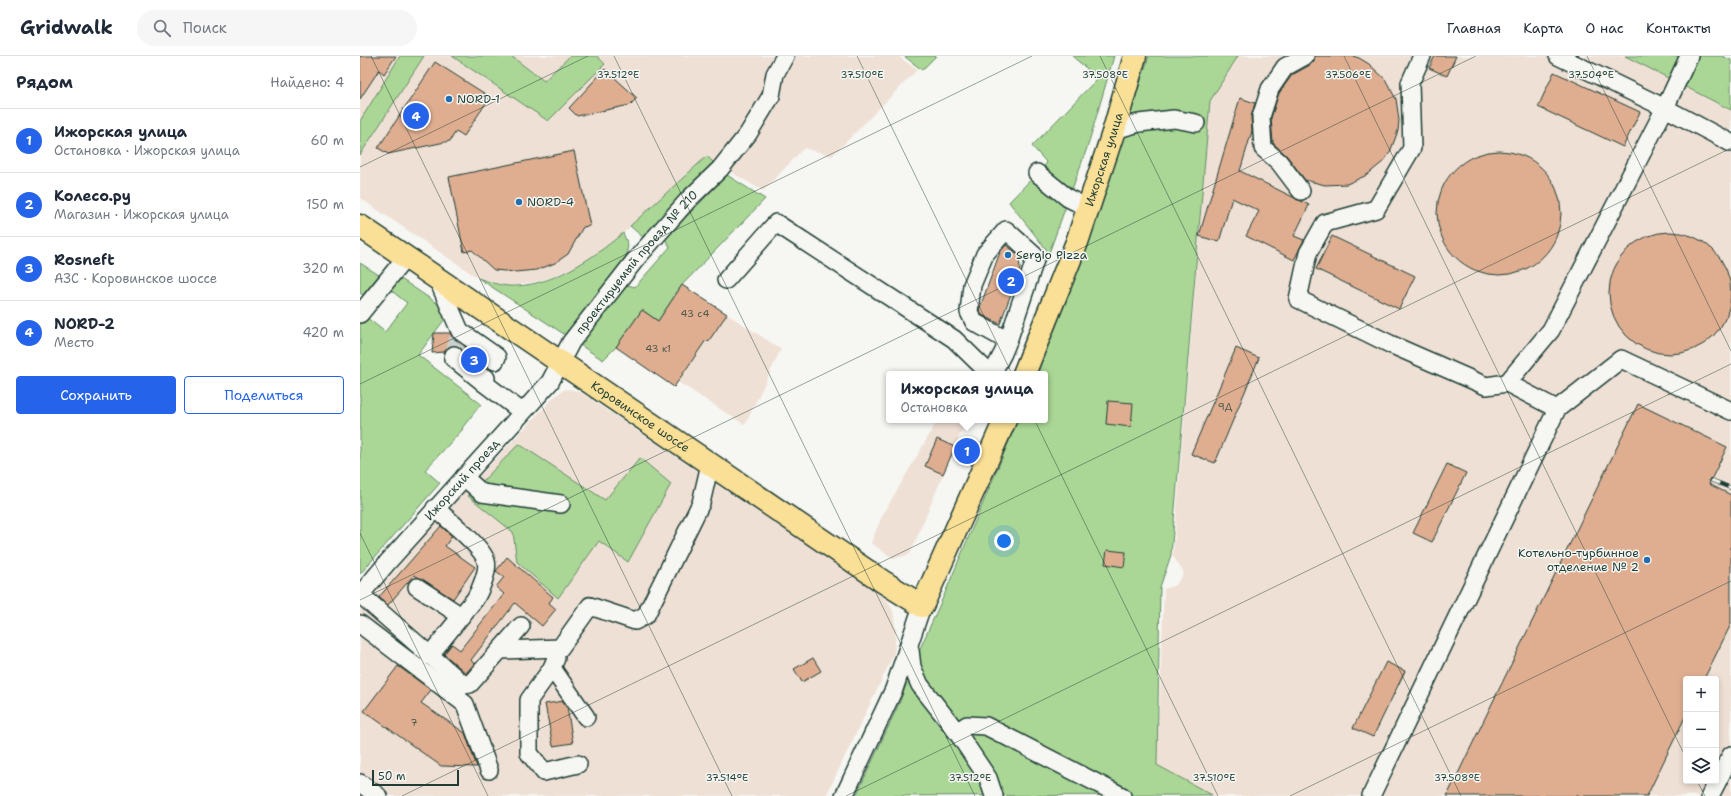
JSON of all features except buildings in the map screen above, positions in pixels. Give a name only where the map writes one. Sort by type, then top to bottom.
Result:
[{"type":"main road","name":"Ижорская улица","points":[[1025,371],[1077,242],[1114,130],[1135,56]]},
{"type":"main road","name":"Коровинское шоссе","points":[[360,226],[882,581],[922,606]]},
{"type":"main road","points":[[922,606],[1004,423]]},
{"type":"street","name":"проектируемый проезд № 210","points":[[560,362],[571,342],[636,259],[688,200],[720,169],[748,134],[771,96],[775,74],[784,56]]},
{"type":"street","points":[[1301,191],[1279,162],[1263,148],[1261,117],[1270,89],[1284,67],[1304,56]]},
{"type":"street","points":[[1422,56],[1410,83],[1412,148],[1376,209],[1325,223],[1308,253],[1298,299],[1390,344],[1486,386],[1507,383],[1557,409]]},
{"type":"street","points":[[1558,56],[1665,108],[1731,143]]},
{"type":"street","points":[[1507,383],[1551,330],[1665,108],[1689,56]]},
{"type":"street","points":[[1114,130],[1139,123],[1174,119],[1196,122]]},
{"type":"street","points":[[1037,173],[1068,198],[1088,208]]},
{"type":"street","points":[[726,280],[776,223],[954,339],[988,371]]},
{"type":"street","points":[[993,371],[1004,353],[1008,341],[1036,257],[1006,230],[985,254],[972,285],[969,312],[974,322],[1008,341]]},
{"type":"street","points":[[360,314],[406,257]]},
{"type":"street","points":[[437,278],[459,333],[497,357],[495,361]]},
{"type":"street","points":[[454,355],[453,358],[485,380],[522,412]]},
{"type":"street","points":[[1371,796],[1557,409],[1620,359],[1731,411]]},
{"type":"street","name":"Ижорский проезд","points":[[360,595],[435,508],[550,382],[560,362]]},
{"type":"street","points":[[578,764],[544,772],[528,754],[529,700],[552,668],[560,648],[590,606],[635,621],[646,615],[701,503],[710,464]]},
{"type":"street","points":[[464,477],[482,493],[561,504]]},
{"type":"street","points":[[429,656],[478,594],[487,565],[479,549],[435,508]]},
{"type":"street","points":[[418,587],[461,616]]},
{"type":"street","points":[[360,595],[460,683],[467,685],[470,684],[521,626]]},
{"type":"street","points":[[844,796],[894,689],[910,648],[922,606]]},
{"type":"street","points":[[360,624],[465,704],[488,770]]},
{"type":"street","points":[[500,650],[560,648]]},
{"type":"street","points":[[910,648],[912,667],[920,685],[957,732],[988,778],[994,796]]},
{"type":"street","points":[[552,668],[586,717]]},
{"type":"street","points":[[957,732],[967,725],[986,726],[1122,796]]},
{"type":"street","points":[[1710,796],[1731,755]]},
{"type":"street","points":[[360,783],[378,796]]},
{"type":"shaded area","points":[[360,56],[485,56],[525,101],[574,56],[898,56],[917,70],[832,156],[804,148],[763,191],[706,157],[618,238],[590,258],[574,268],[543,280],[507,286],[478,278],[360,198]]},
{"type":"shaded area","points":[[511,56],[570,56],[544,81]]},
{"type":"shaded area","points":[[1238,56],[1625,56],[1731,110],[1731,796],[1212,796],[1157,765],[1164,589],[1176,585],[1184,573],[1173,556],[1210,101]]},
{"type":"shaded area","points":[[682,285],[781,349],[745,425],[678,382],[674,387],[616,347],[642,310],[664,312]]},
{"type":"shaded area","points":[[569,389],[580,392],[881,595],[888,602],[893,611],[896,631],[894,654],[826,796],[360,796],[360,611],[451,506],[554,397],[564,390]]},
{"type":"shaded area","points":[[936,423],[965,423],[910,554],[894,559],[871,543],[882,516]]},
{"type":"green space","points":[[400,56],[424,56],[360,155],[360,121]]},
{"type":"green space","points":[[452,56],[511,56],[544,81],[570,56],[597,56],[605,64],[548,121]]},
{"type":"green space","points":[[904,56],[936,56],[922,70]]},
{"type":"green space","points":[[1072,56],[1114,56],[1088,145],[1049,253],[1009,202],[1047,163],[1032,146],[1098,78]]},
{"type":"green space","points":[[1149,56],[1238,56],[1210,101],[1171,555],[1160,587],[1157,765],[1212,795],[856,796],[899,704],[918,653],[1017,423],[1048,423],[1048,371],[1038,371],[1083,258]]},
{"type":"green space","points":[[1625,56],[1722,56],[1731,60],[1731,110]]},
{"type":"green space","points":[[707,156],[718,167],[645,239],[630,226]]},
{"type":"green space","points":[[727,175],[765,199],[682,285],[658,321],[642,310],[616,347],[603,360],[577,343],[624,284],[635,287],[670,247],[665,239]]},
{"type":"green space","points":[[623,233],[628,245],[626,256],[567,336],[478,278],[508,286],[539,282],[555,277],[584,262]]},
{"type":"green space","points":[[360,263],[379,275],[363,295],[360,293]]},
{"type":"green space","points":[[398,277],[450,312],[418,355],[481,404],[462,428],[463,429],[425,470],[440,483],[360,574],[360,323],[366,317],[385,332],[407,303],[388,288]]},
{"type":"green space","points":[[519,444],[605,500],[640,458],[671,484],[628,562],[599,541],[558,598],[517,562],[513,532],[468,496]]},
{"type":"tunnel","points":[[454,355],[458,336]]},
{"type":"railway","points":[[1711,480],[1731,488]]},
{"type":"place","name":"NORD-1","points":[[449,99]]},
{"type":"place","name":"NORD-2","points":[[416,116]]},
{"type":"place","name":"NORD-4","points":[[519,202]]},
{"type":"place","name":"Sergio Pizza","points":[[1008,255]]},
{"type":"place","name":"Колесо.ру","points":[[1011,281]]},
{"type":"place","name":"Rosneft","points":[[474,360]]},
{"type":"place","name":"Ижорская улица","points":[[967,451]]},
{"type":"place","name":"Котельно-турбинное отделение № 2","points":[[1647,560]]}]
